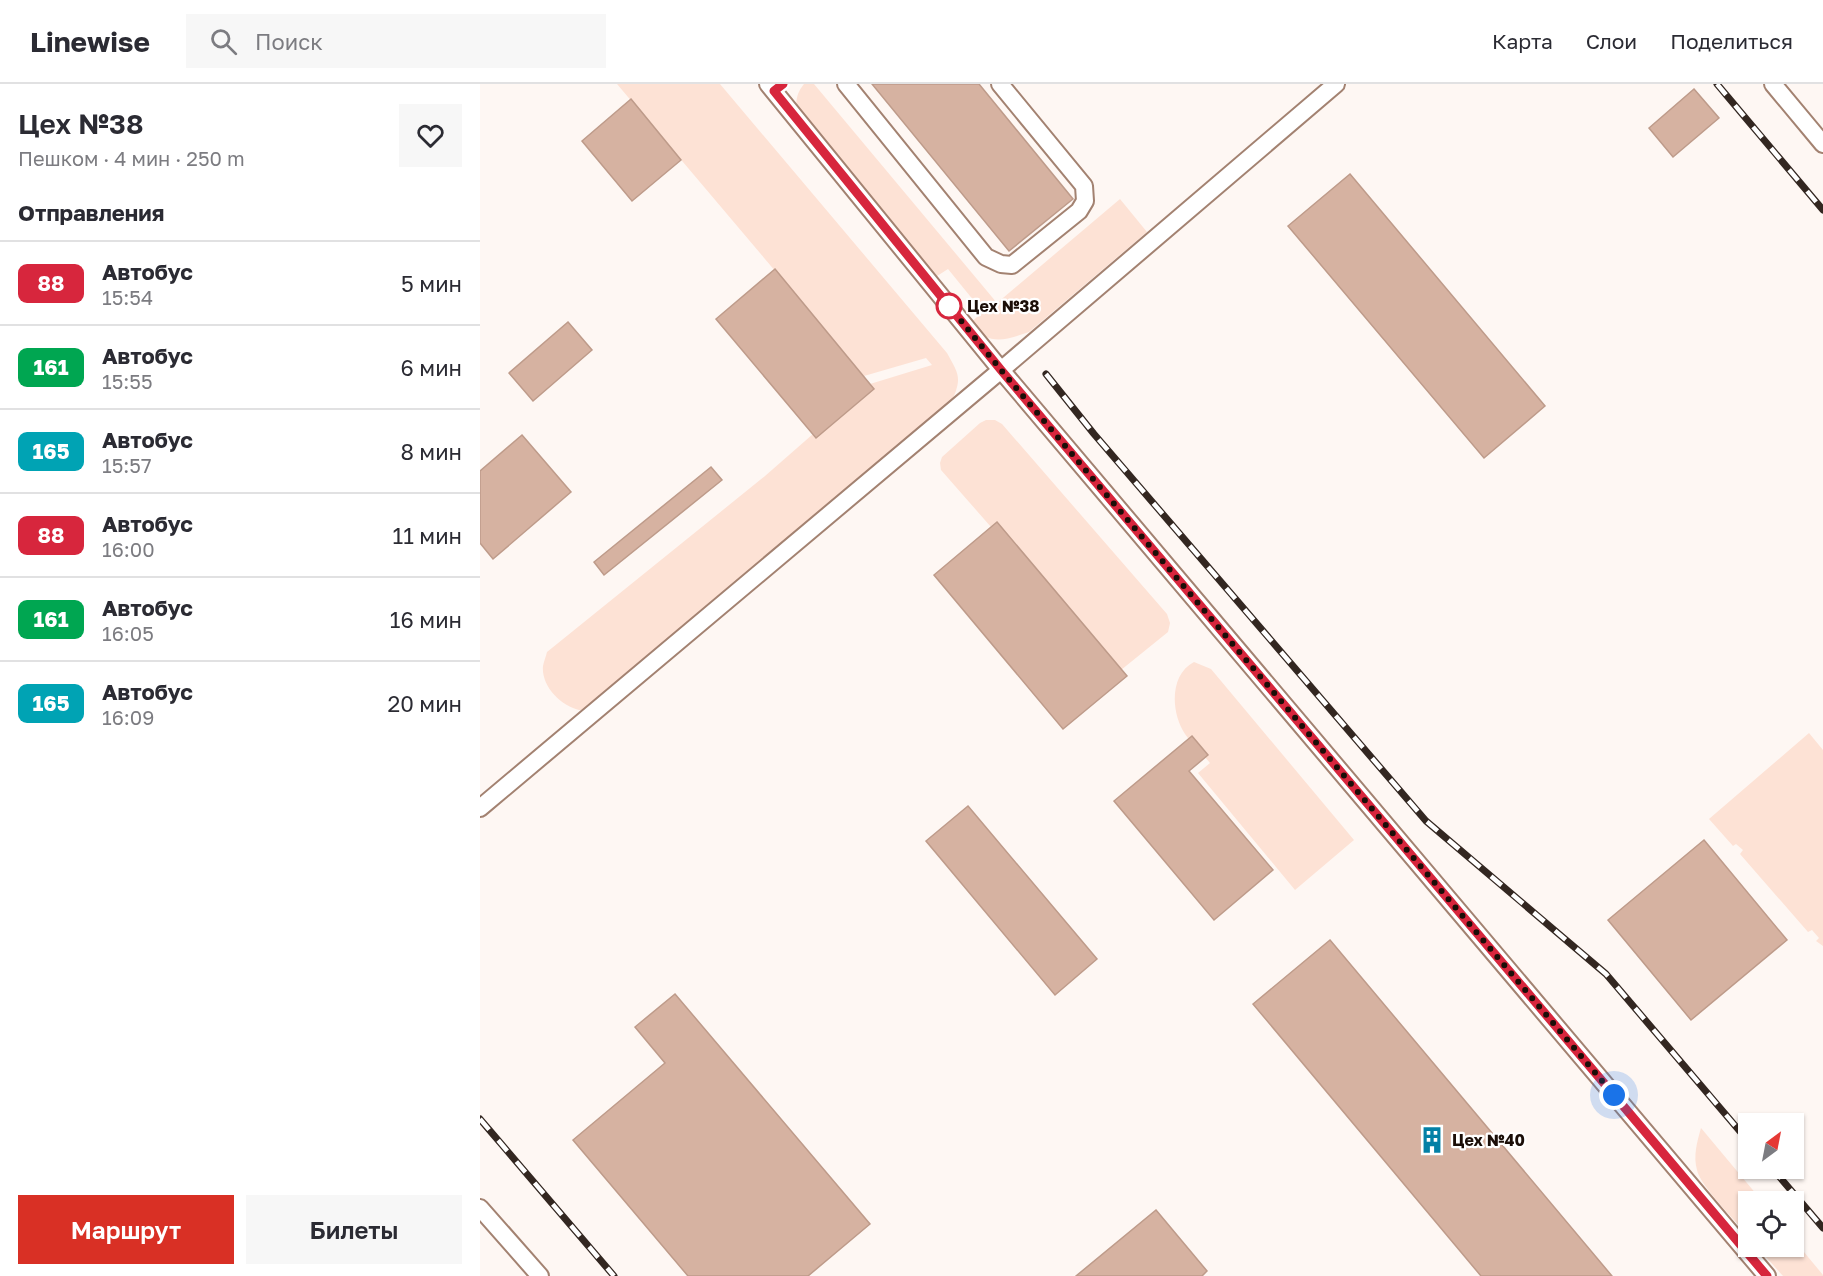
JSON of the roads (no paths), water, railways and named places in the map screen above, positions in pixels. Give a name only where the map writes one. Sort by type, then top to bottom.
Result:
[{"type":"lane","points":[[846,84],[986,257],[1001,264],[1012,265],[1079,211],[1085,201],[1084,186],[1000,84]]},
{"type":"lane","points":[[480,807],[1001,370],[1336,84]]},
{"type":"lane","points":[[1773,84],[1823,144]]},
{"type":"lane","points":[[775,86],[1001,370],[1767,1276]]},
{"type":"lane","points":[[480,1208],[540,1276]]},
{"type":"railway","points":[[1717,84],[1823,210]]},
{"type":"railway","points":[[1046,374],[1094,434],[1426,821],[1606,974],[1738,1129]]},
{"type":"railway","points":[[480,1119],[614,1276]]},
{"type":"railway","points":[[1781,1179],[1823,1228]]},
{"type":"place","name":"Цех №38","points":[[949,306]]},
{"type":"place","name":"Цех №40","points":[[1432,1140]]}]
